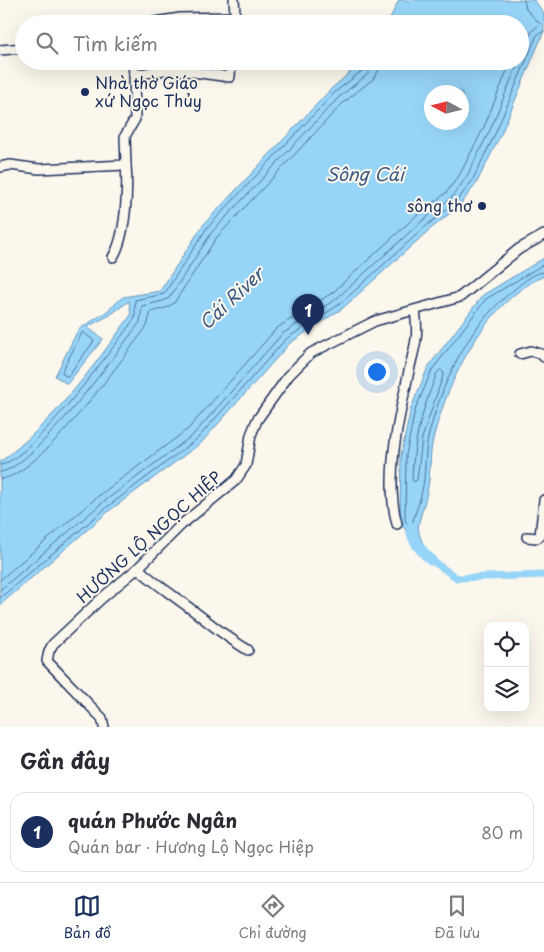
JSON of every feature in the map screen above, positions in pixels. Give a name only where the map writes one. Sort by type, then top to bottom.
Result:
[{"type":"street","points":[[233,15],[234,0]]},
{"type":"street","points":[[0,50],[15,49]]},
{"type":"street","points":[[113,258],[121,230],[128,189],[125,136],[135,119],[134,70]]},
{"type":"street","points":[[134,75],[164,70]]},
{"type":"street","points":[[178,70],[230,77],[230,70]]},
{"type":"street","points":[[0,167],[10,165],[39,169],[126,165]]},
{"type":"street","name":"HƯƠNG LỘ NGỌC HIỆP","points":[[104,727],[102,718],[47,661],[48,651],[102,598],[138,568],[181,525],[236,480],[246,465],[251,435],[257,420],[289,375],[305,358],[323,346],[364,325],[460,297],[519,249],[544,234]]},
{"type":"street","points":[[397,524],[391,499],[392,472],[406,386],[418,342],[415,310]]},
{"type":"street","points":[[520,354],[531,351],[542,354],[544,357]]},
{"type":"street","points":[[527,537],[540,536],[544,500]]},
{"type":"street","points":[[138,568],[219,632],[248,650]]},
{"type":"water","name":"Sông Cái","points":[[399,0],[534,0],[544,13],[544,31],[529,67],[529,15],[392,15]]},
{"type":"water","name":"Sông Cái","points":[[353,70],[528,70],[501,134],[476,184],[459,206],[428,231],[343,308],[290,343],[201,443],[109,511],[0,605],[0,462],[38,430],[87,374],[131,315],[129,301],[110,315],[87,327],[103,339],[67,384],[55,376],[78,330],[106,312],[123,297],[160,291],[203,225],[331,89]]},
{"type":"water","points":[[544,258],[544,276],[523,288],[504,304],[487,323],[459,368],[448,392],[433,439],[428,486],[418,526],[421,539],[431,560],[400,523],[401,455],[411,408],[428,367],[483,295]]},
{"type":"waterway","points":[[411,527],[415,541],[431,560]]},
{"type":"waterway","points":[[431,560],[457,578],[544,575]]},
{"type":"place","name":"Nhà thờ Giáo xứ Ngọc Thủy","points":[[85,92]]},
{"type":"place","name":"sông thơ","points":[[482,206]]},
{"type":"place","name":"quán Phước Ngân","points":[[308,335]]},
{"type":"water label","name":"Cái River","points":[[232,299]]}]
